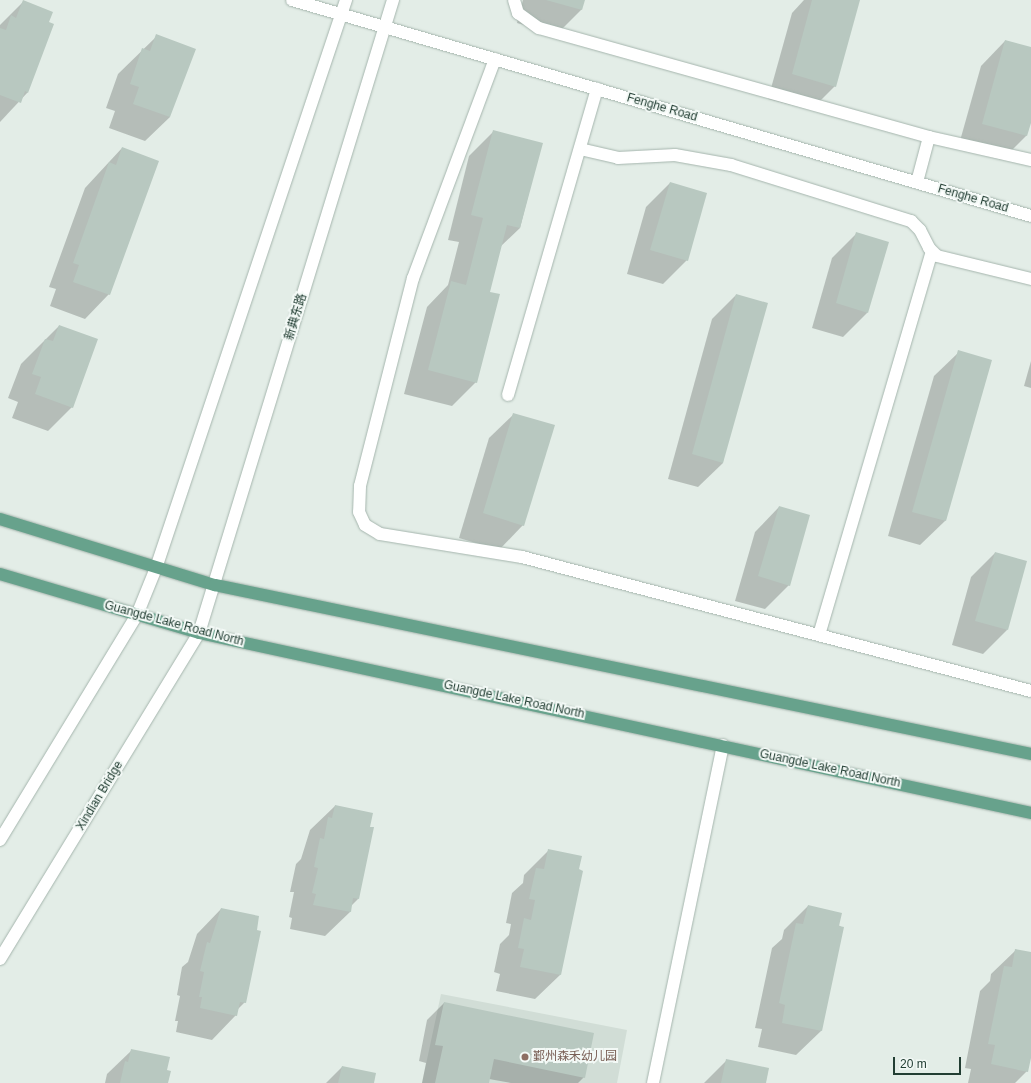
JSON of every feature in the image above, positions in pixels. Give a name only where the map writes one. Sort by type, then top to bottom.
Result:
[{"type":"main road","name":"Fenghe Road","points":[[292,0],[1031,216]]},
{"type":"main road","points":[[0,840],[138,615],[156,568],[346,0]]},
{"type":"main road","name":"新典东路","points":[[199,633],[393,0]]},
{"type":"main road","points":[[514,0],[518,13],[539,28],[929,137],[1031,160]]},
{"type":"main road","points":[[495,59],[413,278],[360,486],[358,512],[365,525],[380,534],[522,557],[1031,691]]},
{"type":"main road","points":[[508,394],[597,89]]},
{"type":"main road","points":[[916,182],[929,137]]},
{"type":"main road","points":[[580,149],[618,158],[676,155],[731,165],[911,221],[920,230],[932,252],[937,256],[1031,279]]},
{"type":"main road","points":[[819,636],[932,252]]},
{"type":"main road","points":[[0,519],[214,585],[1031,754]]},
{"type":"main road","name":"Guangde Lake Road North","points":[[0,574],[199,633],[723,745],[1031,813]]},
{"type":"main road","name":"Xindian Bridge","points":[[0,959],[199,633]]},
{"type":"main road","points":[[653,1083],[723,745]]},
{"type":"shaded area","name":"鄞州森禾幼儿园","points":[[441,994],[627,1030],[617,1083],[422,1083]]},
{"type":"building","points":[[23,0],[53,12],[49,22],[54,24],[28,93],[25,91],[21,103],[0,95],[0,28],[6,30],[11,15],[16,18]]},
{"type":"building","points":[[546,0],[585,0],[582,10]]},
{"type":"building","points":[[812,0],[860,0],[836,87],[792,74]]},
{"type":"building","points":[[156,34],[196,49],[170,117],[133,104],[139,87],[130,84],[142,48],[150,51]]},
{"type":"building","points":[[1005,40],[1031,47],[1031,123],[1027,136],[982,124]]},
{"type":"building","points":[[493,130],[543,143],[520,228],[507,225],[490,292],[500,294],[477,383],[428,370],[451,281],[466,285],[483,218],[471,215]]},
{"type":"building","points":[[122,147],[159,161],[110,295],[73,282],[79,265],[73,263],[109,162],[116,165]]},
{"type":"building","points":[[670,182],[707,193],[688,261],[650,250]]},
{"type":"building","points":[[856,232],[889,242],[868,313],[836,303]]},
{"type":"building","points":[[736,294],[768,303],[723,463],[692,454]]},
{"type":"building","points":[[59,325],[98,339],[73,408],[35,394],[41,377],[32,374],[45,339],[53,341]]},
{"type":"building","points":[[958,350],[992,360],[946,521],[912,512]]},
{"type":"building","points":[[513,413],[555,425],[524,526],[483,513]]},
{"type":"building","points":[[779,506],[810,515],[790,586],[758,576]]},
{"type":"building","points":[[995,552],[1027,561],[1008,630],[975,621]]},
{"type":"building","points":[[335,805],[373,813],[370,827],[374,827],[359,899],[353,898],[351,912],[313,905],[316,894],[312,893],[318,868],[314,867],[320,838],[324,839],[328,817],[332,818]]},
{"type":"building","points":[[548,849],[582,856],[579,869],[583,871],[561,975],[520,967],[524,949],[518,948],[524,918],[531,920],[535,900],[529,899],[536,868],[544,869]]},
{"type":"building","points":[[808,905],[842,913],[839,926],[844,927],[822,1031],[782,1023],[785,1005],[779,1003],[796,923],[803,924]]},
{"type":"building","points":[[221,908],[259,916],[257,930],[261,931],[246,1003],[240,1002],[237,1016],[200,1008],[202,997],[199,997],[204,972],[200,971],[207,942],[210,943]]},
{"type":"building","points":[[1015,949],[1031,952],[1031,1058],[1028,1072],[991,1064],[995,1045],[988,1044],[1004,966],[1012,967]]},
{"type":"building","name":"鄞州森禾幼儿园","points":[[444,1002],[594,1033],[585,1078],[494,1059],[489,1083],[435,1083],[443,1046],[435,1045]]},
{"type":"building","points":[[131,1049],[170,1057],[167,1070],[171,1071],[168,1083],[120,1083],[125,1061],[128,1062]]},
{"type":"building","points":[[726,1059],[769,1068],[766,1083],[721,1083]]},
{"type":"building","points":[[342,1066],[376,1073],[374,1083],[338,1083]]},
{"type":"place","name":"鄞州森禾幼儿园","points":[[525,1057]]}]
